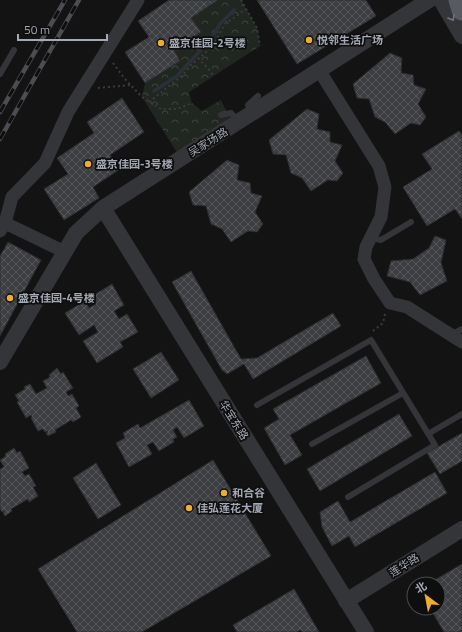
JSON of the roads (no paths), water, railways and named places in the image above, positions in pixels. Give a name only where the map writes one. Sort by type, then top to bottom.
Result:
[{"type":"highway","points":[[459,0],[462,10]]},
{"type":"street","points":[[65,252],[2,227],[12,197],[45,163],[68,112],[138,0]]},
{"type":"street","name":"吴家场路","points":[[0,362],[76,233],[103,208],[429,0]]},
{"type":"street","points":[[441,0],[462,36]]},
{"type":"street","points":[[319,70],[379,166],[385,187],[381,217],[366,247],[364,259],[374,279],[390,303],[407,307],[458,336]]},
{"type":"street","name":"华宝东路","points":[[103,208],[366,632]]},
{"type":"street","name":"莲华路","points":[[346,601],[462,529]]},
{"type":"lane","points":[[0,74],[14,50]]},
{"type":"lane","points":[[220,114],[231,113],[246,118],[248,105],[258,96]]},
{"type":"lane","points":[[370,238],[381,240],[411,222]]},
{"type":"lane","points":[[257,405],[371,340],[435,445],[348,496]]},
{"type":"lane","points":[[312,444],[403,393]]},
{"type":"lane","points":[[428,434],[462,414]]},
{"type":"waterway","points":[[154,91],[177,76],[211,39],[220,24],[234,10]]},
{"type":"railway","points":[[0,112],[65,0]]},
{"type":"railway","points":[[0,139],[79,0]]},
{"type":"place","name":"悦邻生活广场","points":[[309,40]]},
{"type":"place","name":"盛京佳园-2号楼","points":[[161,43]]},
{"type":"place","name":"盛京佳园-3号楼","points":[[88,164]]},
{"type":"place","name":"盛京佳园-4号楼","points":[[10,298]]},
{"type":"place","name":"和合谷","points":[[224,493]]},
{"type":"place","name":"佳弘莲花大厦","points":[[189,508]]}]
